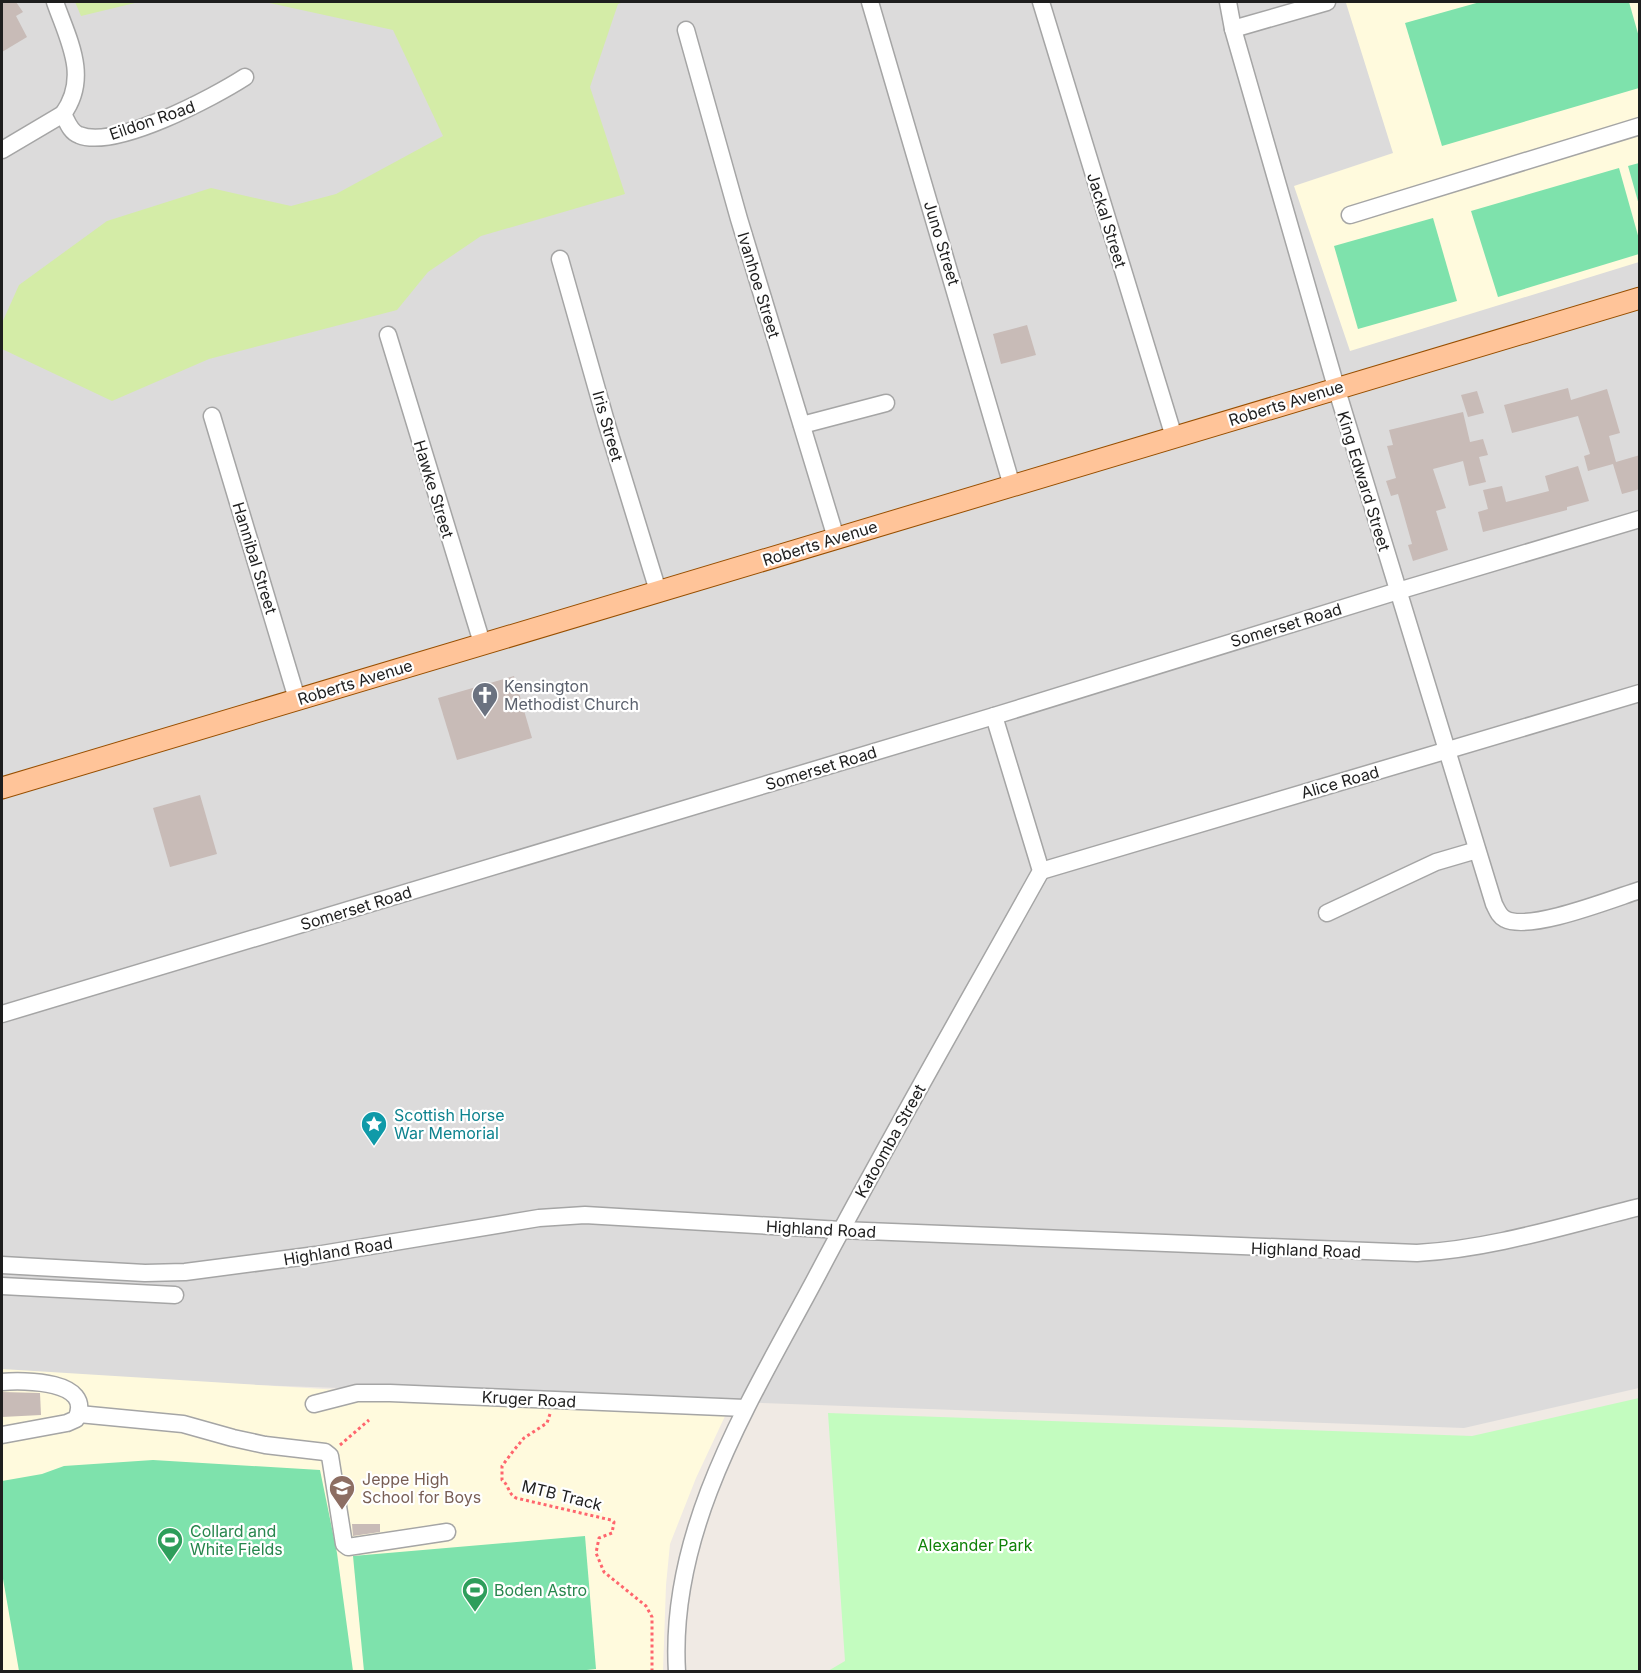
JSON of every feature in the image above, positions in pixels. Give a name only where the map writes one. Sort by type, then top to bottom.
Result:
[{"type":"main road","name":"Roberts Avenue","points":[[2,788],[1336,387],[1640,298]]},
{"type":"street","points":[[2,150],[63,114],[76,91],[75,60],[55,2]]},
{"type":"street","name":"Juno Street","points":[[870,2],[1012,486]]},
{"type":"street","name":"Jackal Street","points":[[1041,2],[1174,437]]},
{"type":"street","name":"King Edward Street","points":[[1228,2],[1233,29],[1336,387],[1446,752],[1499,915],[1506,920],[1520,923],[1538,922],[1640,890]]},
{"type":"street","points":[[1233,29],[1327,2]]},
{"type":"street","name":"Ivanhoe Street","points":[[686,30],[739,219],[836,538]]},
{"type":"street","name":"Eildon Road","points":[[63,114],[76,134],[87,138],[105,137],[126,132],[177,113],[208,99],[245,77]]},
{"type":"street","points":[[1350,215],[1640,126]]},
{"type":"street","name":"Iris Street","points":[[560,259],[607,425],[658,591]]},
{"type":"street","name":"Hawke Street","points":[[388,335],[482,643]]},
{"type":"street","points":[[802,425],[886,403]]},
{"type":"street","name":"Hannibal Street","points":[[212,416],[297,699]]},
{"type":"street","name":"Somerset Road","points":[[2,1014],[1640,519]]},
{"type":"street","name":"Alice Road","points":[[1041,871],[1640,693]]},
{"type":"street","points":[[994,716],[1041,871]]},
{"type":"street","points":[[1327,913],[1436,862],[1477,850]]},
{"type":"street","name":"Katoomba Street","points":[[677,1671],[677,1625],[687,1557],[697,1522],[745,1408],[841,1230],[1041,871]]},
{"type":"street","name":"Highland Road","points":[[2,1265],[153,1274],[213,1270],[435,1234],[561,1216],[585,1215],[841,1230],[1417,1253],[1450,1251],[1485,1245],[1640,1207]]},
{"type":"street","points":[[2,1286],[175,1295]]},
{"type":"street","points":[[2,1382],[33,1382],[62,1387],[72,1392],[78,1399],[79,1414],[76,1419],[67,1423],[2,1435]]},
{"type":"street","name":"Kruger Road","points":[[314,1404],[365,1393],[745,1408]]},
{"type":"street","points":[[79,1414],[183,1424],[265,1445],[325,1452],[330,1456],[344,1544],[348,1547],[447,1532]]},
{"type":"path","name":"MTB Track","points":[[552,1400],[547,1423],[524,1438],[514,1450],[502,1466],[502,1480],[507,1485],[509,1493],[516,1498],[614,1522],[612,1533],[599,1538],[596,1557],[604,1572],[646,1605],[652,1617],[652,1671]]},
{"type":"path","points":[[325,1452],[339,1447],[369,1420]]},
{"type":"shaded area","points":[[2,2],[1639,2],[1639,1388],[1464,1428],[2,1376]]},
{"type":"shaded area","points":[[1639,2],[1639,262],[1350,351],[1294,186],[1393,153],[1346,3]]},
{"type":"shaded area","name":"Jeppe High School for Boys","points":[[2,1369],[726,1414],[696,1478],[670,1544],[663,1671],[2,1671]]},
{"type":"green space","points":[[75,2],[139,2],[81,16]]},
{"type":"green space","points":[[265,2],[624,2],[618,4],[590,87],[625,194],[481,236],[428,272],[397,310],[209,359],[112,401],[2,349],[2,323],[19,285],[107,221],[211,188],[291,206],[336,194],[443,136],[393,30]]},
{"type":"green space","points":[[1480,2],[1629,2],[1639,37],[1639,88],[1442,146],[1405,23]]},
{"type":"green space","points":[[1640,163],[1639,205],[1628,166]]},
{"type":"green space","points":[[1619,168],[1639,239],[1639,254],[1498,297],[1471,211]]},
{"type":"green space","points":[[1433,218],[1457,301],[1358,329],[1334,246]]},
{"type":"green space","name":"Alexander Park","points":[[1639,1398],[1639,1671],[828,1671],[845,1661],[828,1413],[1472,1436]]},
{"type":"green space","name":"Collard and White Fields","points":[[153,1460],[320,1470],[337,1553],[353,1671],[19,1671],[2,1573],[2,1481],[42,1474],[64,1466]]},
{"type":"green space","name":"Boden Astro","points":[[585,1536],[596,1669],[568,1672],[364,1671],[353,1556]]},
{"type":"building","points":[[2,2],[16,2],[23,12],[16,16],[27,37],[2,52]]},
{"type":"building","points":[[1027,325],[1036,355],[1001,364],[993,334]]},
{"type":"building","points":[[1568,388],[1571,400],[1607,389],[1620,433],[1609,436],[1616,462],[1640,455],[1640,489],[1622,494],[1613,464],[1588,471],[1584,456],[1590,454],[1578,416],[1512,433],[1504,405]]},
{"type":"building","points":[[1477,391],[1484,413],[1468,417],[1461,395]]},
{"type":"building","points":[[1463,412],[1470,442],[1483,439],[1488,455],[1479,457],[1486,482],[1469,486],[1463,461],[1433,469],[1446,508],[1436,511],[1448,550],[1413,561],[1408,545],[1412,544],[1398,494],[1391,496],[1386,481],[1396,478],[1387,446],[1393,445],[1389,430]]},
{"type":"building","points":[[1578,466],[1589,501],[1567,507],[1567,510],[1483,532],[1478,512],[1488,509],[1483,490],[1502,486],[1506,502],[1549,491],[1545,476]]},
{"type":"building","name":"Kensington Methodist Church","points":[[514,676],[532,738],[457,760],[438,698]]},
{"type":"building","points":[[200,795],[217,854],[170,867],[153,808]]},
{"type":"building","points":[[2,1392],[40,1393],[41,1415],[2,1417]]},
{"type":"building","points":[[352,1524],[380,1524],[380,1532],[353,1536]]},
{"type":"place","name":"Kensington Methodist Church","points":[[485,718]]},
{"type":"place","name":"Scottish Horse War Memorial","points":[[374,1147]]},
{"type":"place","name":"Jeppe High School for Boys","points":[[342,1511]]},
{"type":"place","name":"Collard and White Fields","points":[[170,1563]]},
{"type":"place","name":"Boden Astro","points":[[475,1613]]}]
